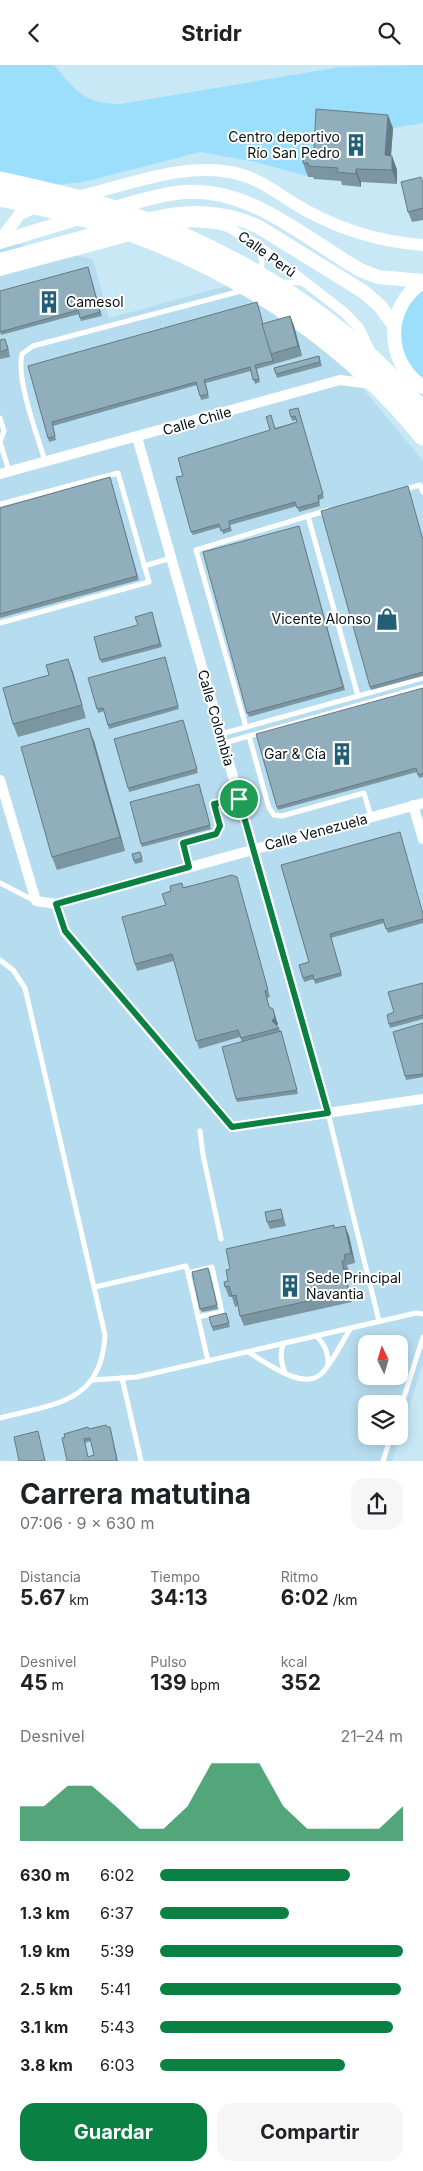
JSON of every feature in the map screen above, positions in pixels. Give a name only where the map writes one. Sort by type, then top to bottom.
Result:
[{"type":"highway","points":[[0,181],[65,196],[116,211],[181,236],[235,263],[281,289],[338,331],[384,372],[423,413]]},
{"type":"highway","points":[[0,197],[54,209],[120,228],[169,247],[238,282],[283,309],[345,357],[384,392],[423,436]]},
{"type":"main road","points":[[0,241],[166,194],[205,193],[224,195],[256,206],[364,271],[378,277],[423,281]]},
{"type":"main road","name":"Calle Perú","points":[[0,260],[147,220],[190,212],[225,215],[242,219],[259,227],[364,292],[380,306],[394,325]]},
{"type":"main road","points":[[423,281],[405,299],[394,325],[394,343],[399,360],[408,374],[423,387]]},
{"type":"street","points":[[0,241],[20,214],[41,205],[183,171],[207,169],[232,172],[255,179],[305,210],[347,230],[390,242],[423,245]]},
{"type":"street","name":"Calle Perú","points":[[0,271],[66,252],[192,222],[228,227],[256,244],[345,313],[359,328],[392,395],[423,442]]},
{"type":"street","points":[[340,380],[358,368],[364,361],[366,342]]},
{"type":"street","name":"Calle Chile","points":[[4,473],[340,380],[377,385],[392,395]]},
{"type":"street","name":"Calle Colombia","points":[[138,437],[328,1113]]},
{"type":"street","points":[[0,780],[36,901]]},
{"type":"street","points":[[418,804],[423,839]]},
{"type":"street","name":"Calle Venezuela","points":[[36,901],[56,904],[418,804]]},
{"type":"street","points":[[56,904],[65,931],[232,1127],[423,1099]]},
{"type":"lane","points":[[233,292],[248,286],[260,277],[262,263],[256,244]]},
{"type":"lane","points":[[45,462],[22,379],[20,364],[22,354],[33,346],[233,292],[276,283],[298,281],[309,285]]},
{"type":"lane","points":[[0,418],[4,431],[0,442],[4,473]]},
{"type":"lane","points":[[0,504],[118,473],[149,582],[0,623]]},
{"type":"lane","points":[[392,493],[420,485],[423,492]]},
{"type":"lane","points":[[246,727],[196,550],[336,508]]},
{"type":"lane","points":[[308,516],[358,696]]},
{"type":"lane","points":[[144,566],[172,558]]},
{"type":"lane","points":[[222,739],[246,727],[423,677]]},
{"type":"lane","points":[[222,739],[249,736],[423,687]]},
{"type":"lane","points":[[249,736],[269,808],[274,815],[282,816],[364,793],[371,817]]},
{"type":"lane","points":[[189,867],[183,843],[216,834],[220,826],[214,804],[239,799]]},
{"type":"lane","points":[[0,883],[36,901]]},
{"type":"lane","points":[[0,960],[13,970],[25,988],[105,1335],[102,1365],[93,1380],[82,1391],[60,1403],[0,1418]]},
{"type":"lane","points":[[328,1113],[380,1321]]},
{"type":"lane","points":[[200,1131],[203,1155],[221,1239]]},
{"type":"lane","points":[[95,1287],[186,1266],[208,1361]]},
{"type":"lane","points":[[188,1273],[212,1267],[222,1312],[198,1317]]},
{"type":"lane","points":[[93,1380],[137,1377],[416,1313],[423,1315]]},
{"type":"lane","points":[[247,1351],[296,1379],[315,1378],[322,1373],[350,1328]]},
{"type":"lane","points":[[316,1336],[322,1341],[328,1353],[328,1364]]},
{"type":"lane","points":[[405,1395],[423,1337]]},
{"type":"lane","points":[[284,1343],[281,1349],[281,1363],[286,1373]]},
{"type":"lane","points":[[122,1378],[141,1461]]},
{"type":"lane","points":[[383,1461],[388,1445]]},
{"type":"shaded area","points":[[0,65],[54,65],[81,94],[97,101],[120,104],[340,67],[423,65],[423,123],[393,128],[321,123],[319,163],[308,162],[306,176],[256,162],[200,152],[83,182],[0,191]]},
{"type":"shaded area","points":[[0,241],[93,259],[109,318],[226,286],[277,314],[346,368],[423,461],[423,1364],[408,1411],[408,1395],[358,1395],[358,1445],[397,1445],[392,1461],[0,1461]]},
{"type":"shaded area","points":[[423,289],[423,381],[403,356],[399,329],[408,304]]},
{"type":"building","name":"Centro deportivo Río San Pedro","points":[[316,109],[388,115],[385,155],[392,156],[392,170],[356,169],[356,174],[337,172],[338,168],[309,166],[308,163],[303,163],[303,148],[314,149]]},
{"type":"building","points":[[421,177],[423,183],[423,208],[408,212],[401,182]]},
{"type":"building","name":"Camesol","points":[[88,267],[100,312],[80,318],[78,310],[0,332],[0,291]]},
{"type":"building","points":[[257,302],[273,361],[255,365],[259,379],[253,380],[250,367],[204,380],[208,394],[200,396],[196,382],[52,422],[55,436],[48,438],[28,366]]},
{"type":"building","points":[[290,316],[298,346],[271,354],[262,324]]},
{"type":"building","points":[[5,339],[8,349],[0,352],[0,340]]},
{"type":"building","points":[[319,356],[320,362],[276,374],[274,368]]},
{"type":"building","points":[[298,408],[323,494],[318,496],[319,502],[297,508],[295,502],[229,521],[230,528],[221,531],[219,524],[191,532],[176,477],[183,476],[178,458],[270,430],[266,417],[271,415],[275,429],[297,422],[295,416],[291,417],[289,410]]},
{"type":"building","points":[[110,477],[137,576],[0,614],[0,508]]},
{"type":"building","name":"Vicente Alonso","points":[[408,486],[423,540],[423,672],[370,687],[321,511]]},
{"type":"building","points":[[299,526],[343,687],[247,713],[203,552]]},
{"type":"building","points":[[152,612],[160,644],[100,660],[94,637],[138,625],[135,617]]},
{"type":"building","points":[[165,657],[178,706],[108,725],[103,708],[97,709],[88,678]]},
{"type":"building","points":[[68,659],[82,705],[13,724],[3,688],[49,675],[46,665]]},
{"type":"building","name":"Gar & Cía","points":[[423,688],[423,773],[418,775],[416,768],[277,807],[256,734]]},
{"type":"building","points":[[183,720],[197,769],[128,788],[114,739]]},
{"type":"building","points":[[89,728],[120,837],[52,857],[21,747]]},
{"type":"building","points":[[199,784],[210,825],[141,844],[130,802]]},
{"type":"building","points":[[400,832],[423,919],[386,929],[383,919],[330,934],[341,973],[314,980],[313,975],[303,978],[299,965],[309,962],[281,865]]},
{"type":"building","points":[[140,852],[142,858],[134,861],[132,854]]},
{"type":"building","points":[[232,875],[237,877],[268,990],[265,991],[269,1007],[273,1009],[275,1017],[272,1021],[279,1028],[241,1038],[238,1030],[196,1041],[172,954],[135,964],[122,917],[166,905],[162,894],[171,891],[170,886],[182,883],[183,888]]},
{"type":"building","points":[[423,983],[423,1015],[389,1024],[387,1015],[394,1012],[388,992]]},
{"type":"building","points":[[423,1023],[423,1074],[405,1076],[393,1032]]},
{"type":"building","points":[[281,1031],[297,1090],[236,1099],[222,1047]]},
{"type":"building","points":[[281,1209],[283,1219],[267,1222],[265,1212]]},
{"type":"building","name":"Sede Principal Navantia","points":[[334,1225],[334,1228],[345,1226],[351,1253],[344,1255],[345,1260],[342,1261],[349,1292],[240,1316],[236,1295],[232,1296],[229,1286],[225,1287],[224,1282],[228,1281],[226,1270],[230,1269],[226,1249]]},
{"type":"building","points":[[208,1268],[217,1305],[200,1309],[192,1272]]},
{"type":"building","points":[[226,1313],[229,1323],[212,1327],[209,1317]]},
{"type":"building","points":[[106,1425],[110,1427],[117,1461],[67,1461],[62,1438],[65,1437],[64,1434],[88,1427],[89,1429]],"holes":[[[90,1438],[94,1455],[88,1457],[84,1439]]]},
{"type":"building","points":[[38,1431],[45,1461],[19,1461],[14,1437]]},
{"type":"place","name":"Centro deportivo Río San Pedro","points":[[356,145]]},
{"type":"place","name":"Camesol","points":[[49,302]]},
{"type":"place","name":"Vicente Alonso","points":[[387,619]]},
{"type":"place","name":"Gar & Cía","points":[[342,754]]},
{"type":"place","name":"Sede Principal Navantia","points":[[290,1286]]},
{"type":"route","points":[[239,799],[328,1113],[232,1127],[65,931],[56,904],[189,867],[183,843],[216,834],[220,826],[214,804],[239,799]]}]
